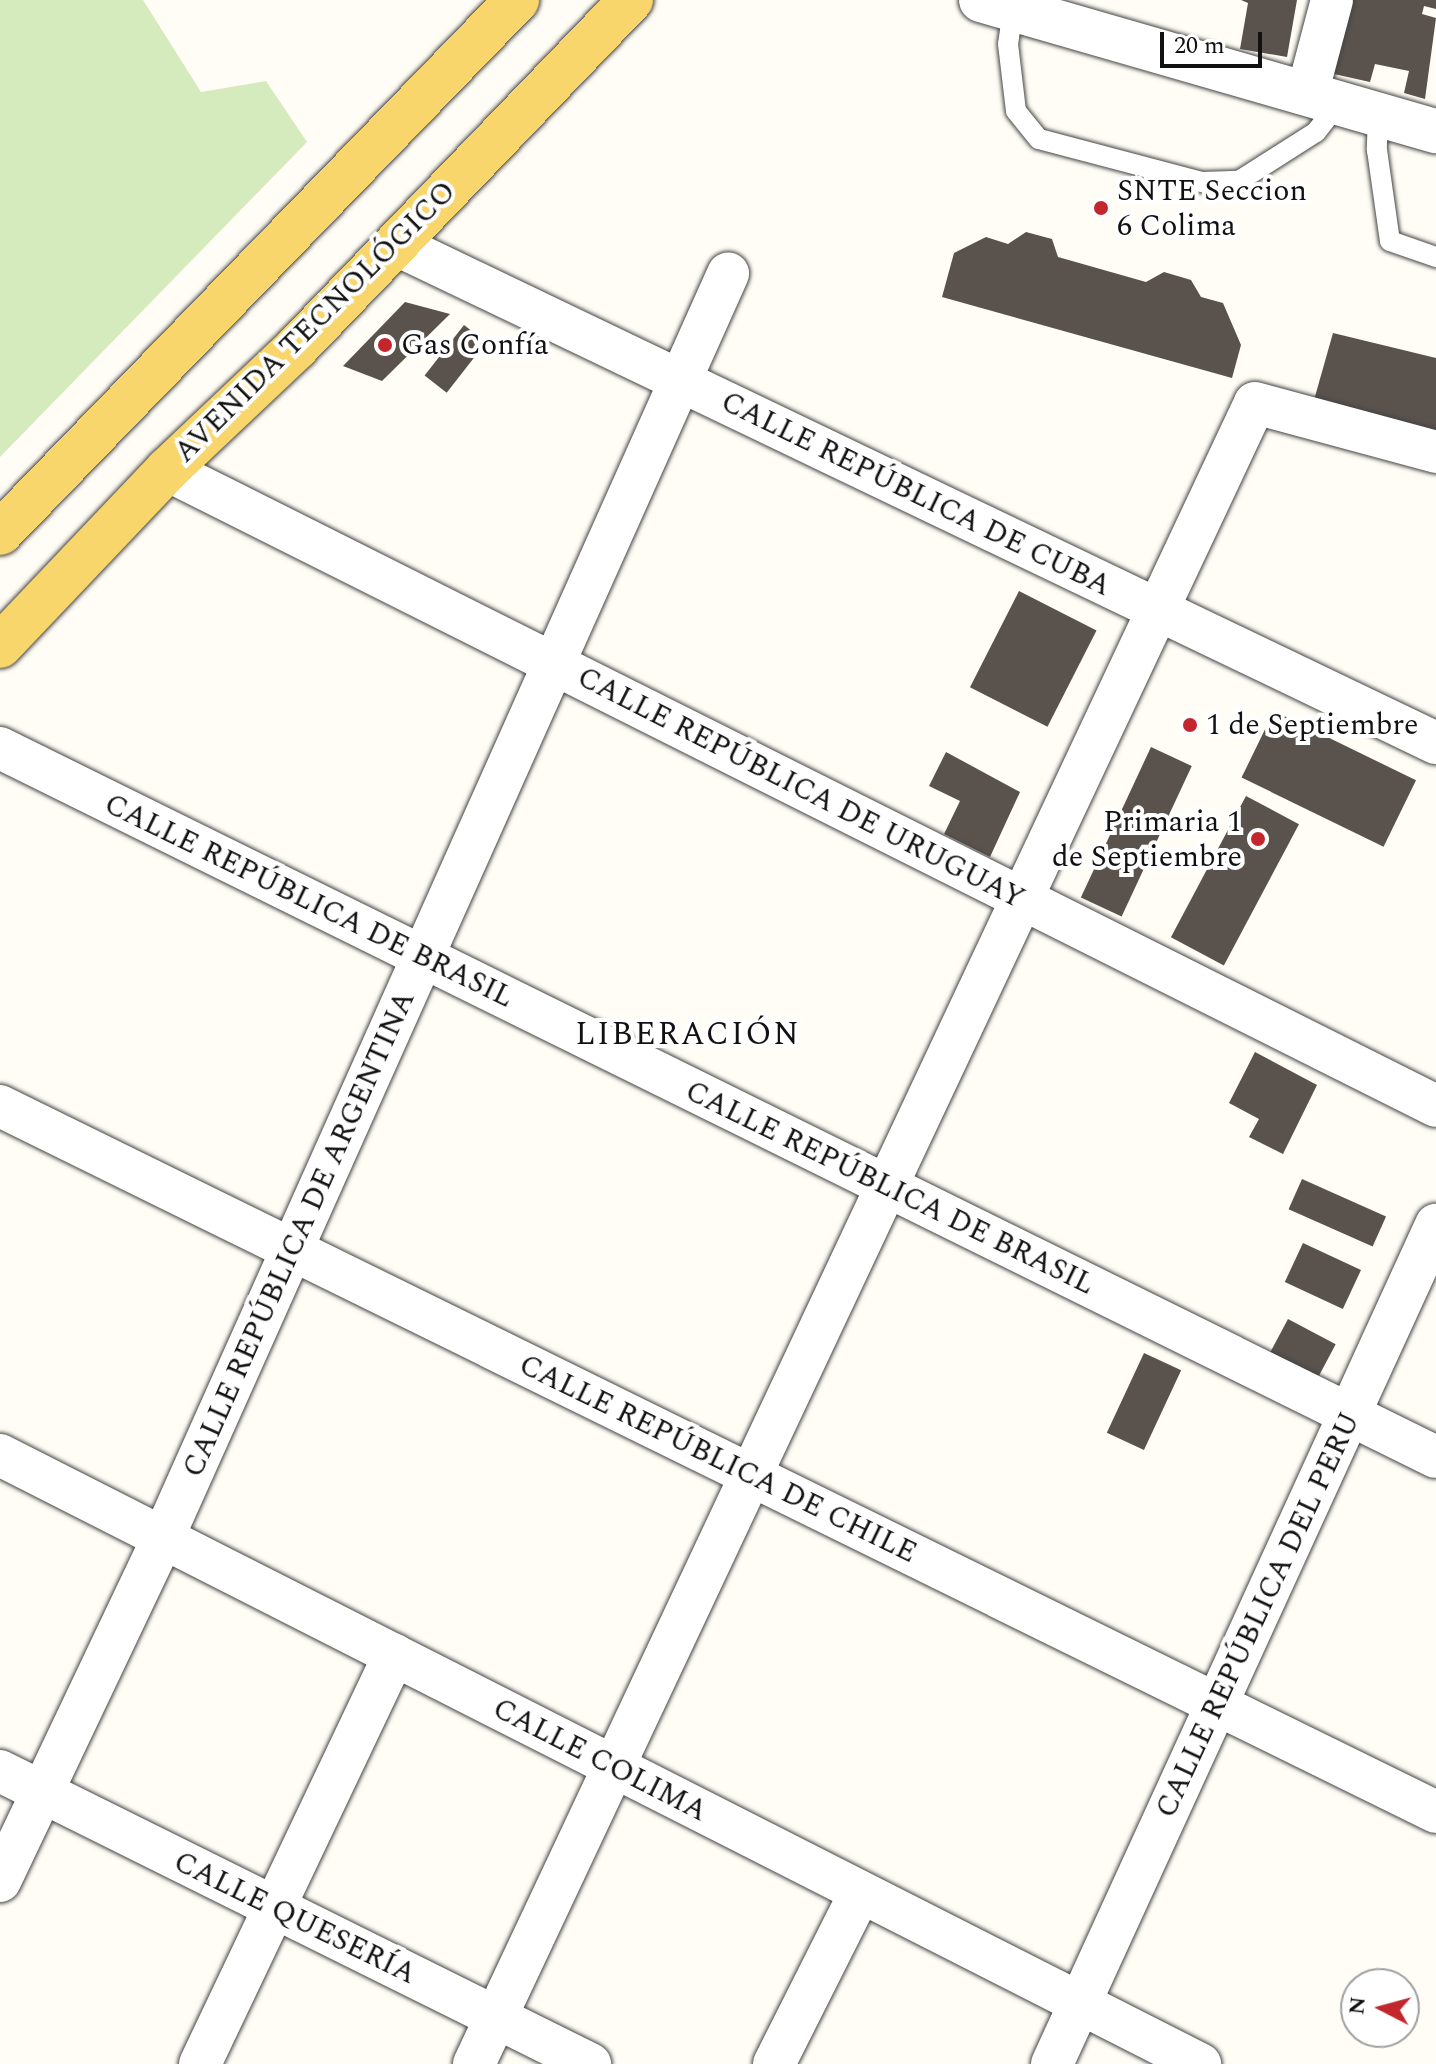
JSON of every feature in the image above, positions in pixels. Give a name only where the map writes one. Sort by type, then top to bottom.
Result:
[{"type":"main road","points":[[0,533],[517,0]]},
{"type":"main road","name":"AVENIDA TECNOLÓGICO","points":[[0,646],[167,470],[397,245],[631,0]]},
{"type":"street","points":[[1332,0],[1342,104]]},
{"type":"street","points":[[997,5],[1436,131]]},
{"type":"street","name":"CALLE REPÚBLICA DE CUBA","points":[[397,245],[1436,743]]},
{"type":"street","name":"CALLE REPÚBLICA DE ARGENTINA","points":[[0,1881],[163,1538],[728,274]]},
{"type":"street","points":[[474,2064],[1255,403],[1436,452]]},
{"type":"street","name":"CALLE REPÚBLICA DE URUGUAY","points":[[167,470],[1436,1106]]},
{"type":"street","name":"CALLE REPÚBLICA DE BRASIL","points":[[0,748],[1436,1457]]},
{"type":"street","name":"CALLE REPÚBLICA DE CHILE","points":[[0,1106],[1436,1812]]},
{"type":"street","name":"CALLE REPÚBLICA DEL PERU","points":[[1052,2064],[1436,1225]]},
{"type":"street","name":"CALLE COLIMA","points":[[0,1455],[1200,2064]]},
{"type":"street","points":[[200,2064],[394,1655]]},
{"type":"street","name":"CALLE QUESERÍA","points":[[0,1771],[590,2064]]},
{"type":"street","points":[[774,2064],[860,1893]]},
{"type":"lane","points":[[997,5],[1008,44],[1016,111],[1039,139],[1202,182],[1239,181],[1316,132],[1342,104],[1377,150],[1390,241],[1436,257]]},
{"type":"green space","points":[[0,0],[143,0],[201,92],[266,81],[307,142],[0,457]]},
{"type":"building","points":[[1241,0],[1297,0],[1287,57],[1240,49],[1248,3]]},
{"type":"building","points":[[1345,0],[1436,0],[1436,9],[1424,6],[1422,14],[1436,18],[1425,99],[1404,93],[1409,71],[1375,64],[1370,82],[1325,72]]},
{"type":"building","points":[[1026,232],[1052,239],[1058,257],[1146,282],[1164,272],[1191,280],[1201,297],[1223,303],[1241,345],[1232,378],[942,297],[954,253],[986,237],[1008,244]]},
{"type":"building","points":[[405,302],[450,314],[382,381],[343,366]]},
{"type":"building","points":[[464,325],[486,342],[447,393],[425,375]]},
{"type":"building","points":[[1333,333],[1436,358],[1436,435],[1314,400]]},
{"type":"building","points":[[1019,591],[1097,630],[1047,727],[970,687]]},
{"type":"building","points":[[1274,711],[1416,780],[1384,847],[1242,778]]},
{"type":"building","points":[[1151,747],[1192,766],[1122,916],[1081,897]]},
{"type":"building","points":[[946,752],[1020,792],[990,857],[944,834],[960,801],[929,786]]},
{"type":"building","points":[[1246,796],[1299,824],[1224,965],[1171,937]]},
{"type":"building","points":[[1255,1052],[1317,1085],[1283,1154],[1249,1137],[1259,1119],[1229,1103]]},
{"type":"building","points":[[1302,1179],[1386,1216],[1373,1247],[1289,1209]]},
{"type":"building","points":[[1303,1243],[1361,1270],[1343,1309],[1285,1282]]},
{"type":"building","points":[[1288,1319],[1336,1344],[1312,1388],[1265,1363]]},
{"type":"building","points":[[1144,1353],[1181,1370],[1144,1450],[1107,1433]]},
{"type":"place","name":"SNTE Seccion 6 Colima","points":[[1101,208]]},
{"type":"place","name":"Gas Confía","points":[[385,345]]},
{"type":"place","name":"1 de Septiembre","points":[[1190,725]]},
{"type":"place","name":"Primaria 1 de Septiembre","points":[[1258,839]]},
{"type":"district","name":"LIBERACIÓN","points":[[688,1035]]}]
